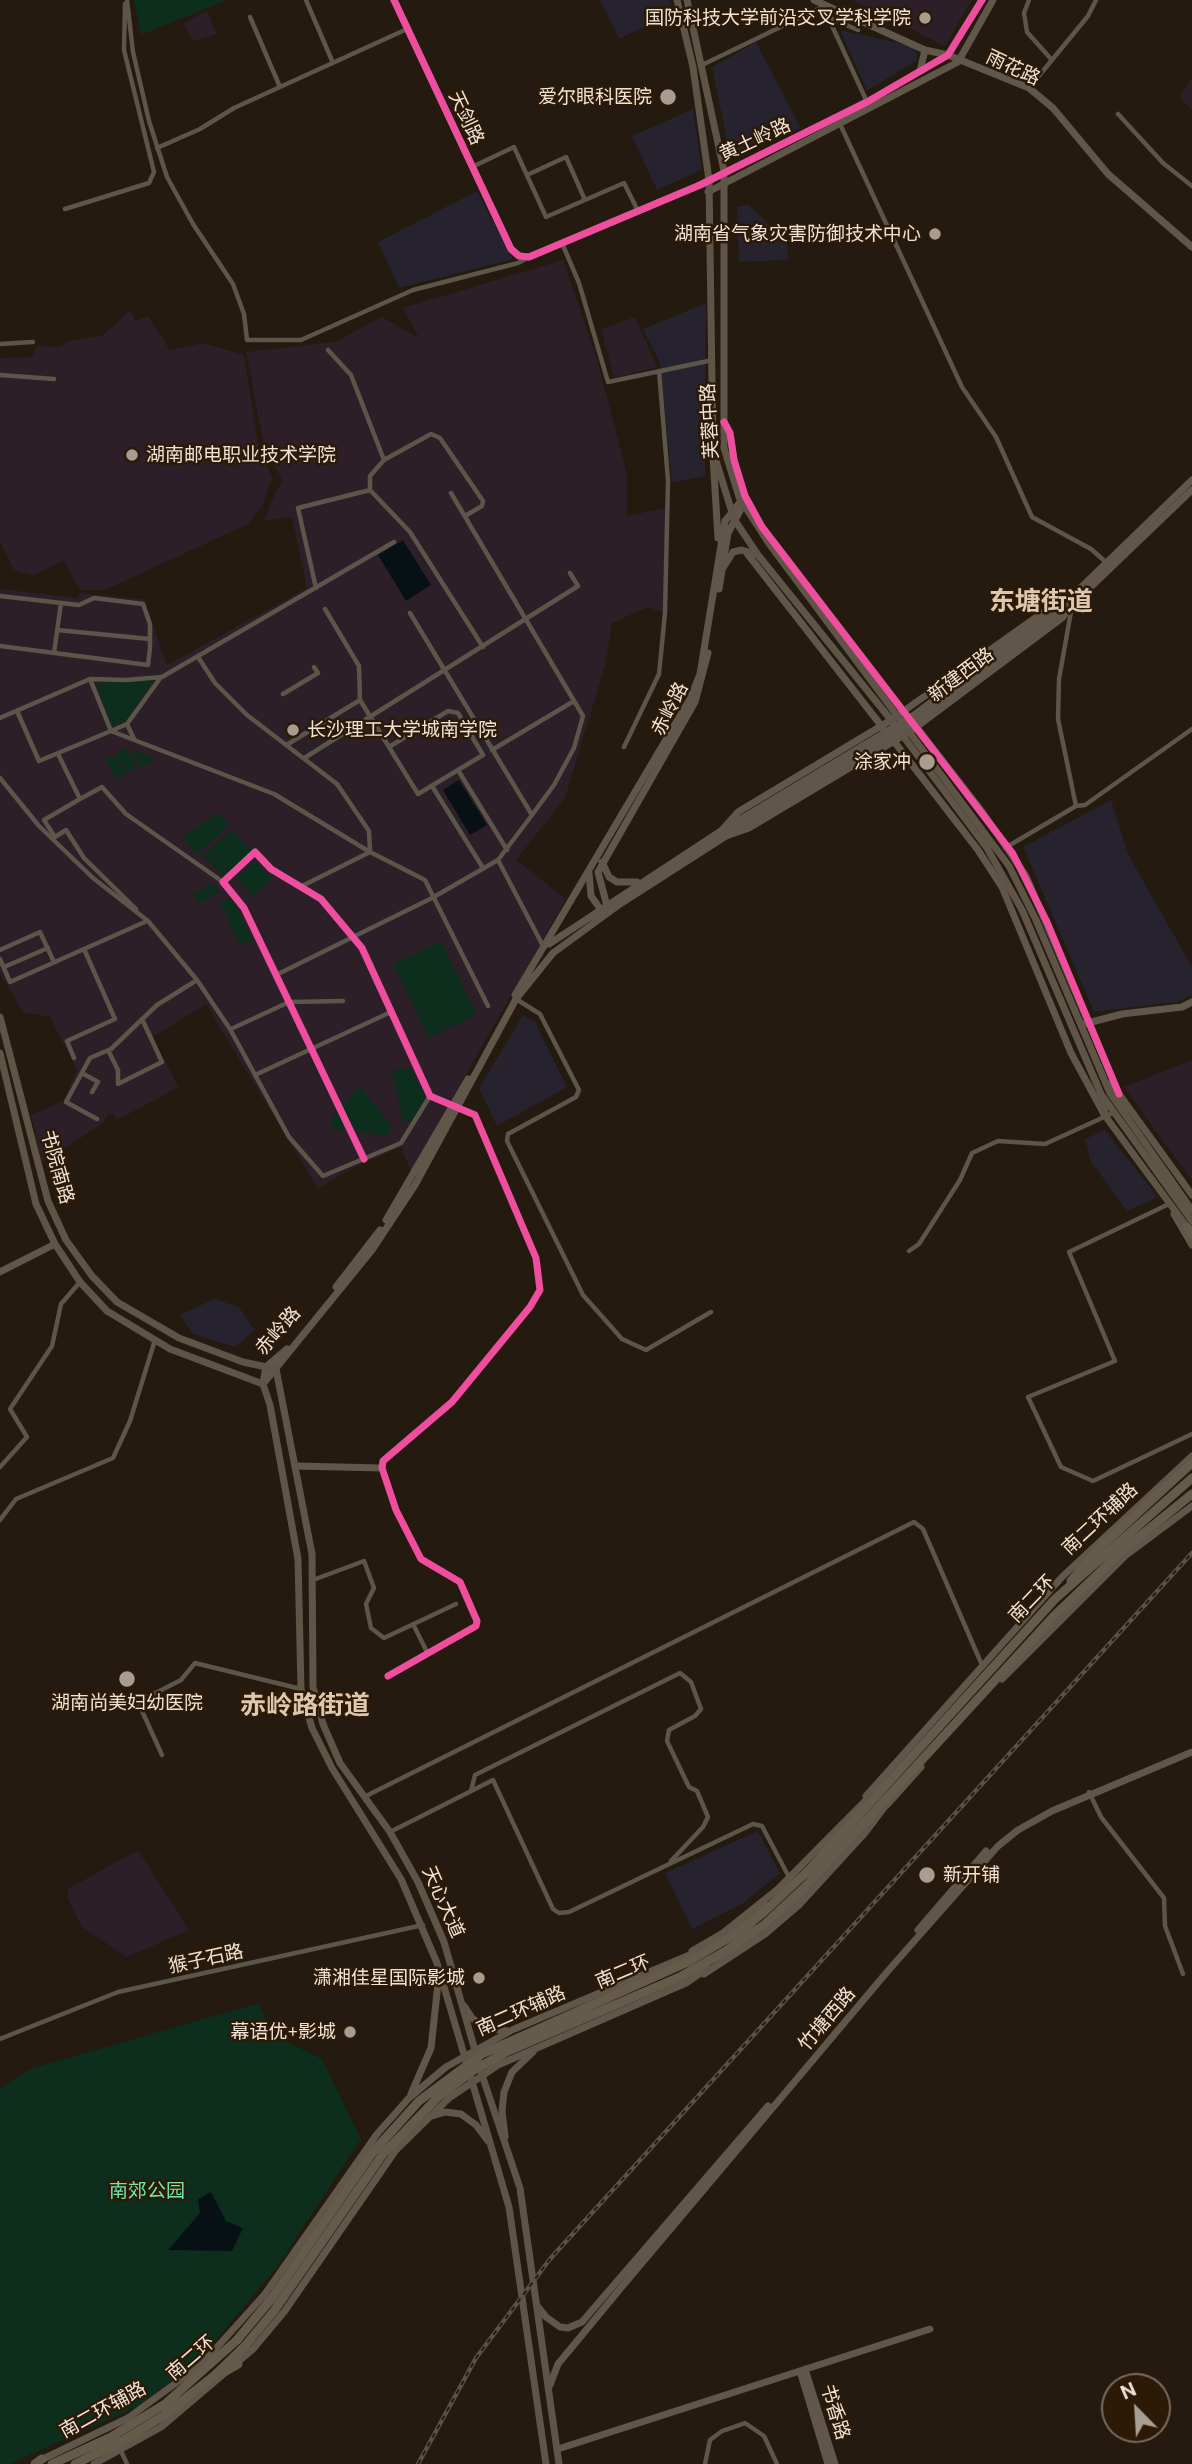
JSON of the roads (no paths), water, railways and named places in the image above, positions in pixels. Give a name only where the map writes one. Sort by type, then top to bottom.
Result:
[{"type":"highway","points":[[1055,1598],[1103,1545],[1192,1463]]},
{"type":"highway","name":"南二环","points":[[75,2464],[139,2431],[208,2381],[281,2301],[383,2154],[438,2097],[474,2070],[508,2050],[680,1977],[741,1941],[807,1885],[1055,1598],[1192,1478]]},
{"type":"highway","name":"南二环","points":[[912,1763],[1054,1616],[1192,1494]]},
{"type":"highway","points":[[1154,1525],[1192,1500]]},
{"type":"highway","name":"南二环","points":[[52,2464],[111,2437],[165,2404],[241,2343]]},
{"type":"highway","points":[[193,2402],[208,2381],[238,2364]]},
{"type":"main road","name":"天剑路","points":[[394,0],[511,248],[519,256],[529,257]]},
{"type":"main road","name":"芙蓉中路","points":[[677,0],[693,67],[709,180],[714,360],[713,451],[732,515],[758,555],[904,736],[988,848],[1006,878],[1110,1115]]},
{"type":"main road","name":"芙蓉中路","points":[[687,0],[724,171],[724,422],[730,473],[742,503],[914,729],[1000,851],[1029,904],[1084,1024],[1103,1080],[1160,1170],[1190,1227]]},
{"type":"main road","name":"雨花路","points":[[814,0],[925,50],[948,55],[958,62],[1029,88],[1053,108],[1108,174],[1192,247]]},
{"type":"main road","name":"黄土岭路","points":[[708,192],[724,186],[839,121],[948,55],[982,0]]},
{"type":"main road","points":[[958,62],[993,0]]},
{"type":"main road","points":[[920,71],[925,50]]},
{"type":"main road","name":"黄土岭路","points":[[529,257],[839,121],[958,62]]},
{"type":"main road","points":[[724,422],[730,433],[738,478],[762,527],[902,714]]},
{"type":"main road","name":"赤岭路","points":[[713,451],[720,549]]},
{"type":"main road","name":"新建西路","points":[[606,909],[644,880],[724,834],[750,828],[914,729],[1062,618],[1070,602],[1192,480]]},
{"type":"main road","name":"新建西路","points":[[544,945],[606,909],[914,715],[1070,602],[1192,490]]},
{"type":"main road","name":"赤岭路","points":[[263,1384],[372,1250],[415,1185],[544,945],[690,699],[700,674],[725,521],[742,503]]},
{"type":"main road","name":"赤岭路","points":[[602,862],[695,702],[706,669],[732,515]]},
{"type":"main road","points":[[723,568],[733,552],[758,555]]},
{"type":"main road","points":[[747,552],[978,850],[1002,887],[1071,1053],[1169,1203],[1192,1245]]},
{"type":"main road","name":"新建西路","points":[[724,834],[738,812],[902,714],[1052,606],[1070,602]]},
{"type":"main road","points":[[914,729],[1008,847],[1041,910],[1084,1024],[1119,1094],[1191,1194]]},
{"type":"main road","points":[[602,862],[598,872],[606,909]]},
{"type":"main road","points":[[602,862],[609,877],[617,882],[627,884],[644,880]]},
{"type":"main road","points":[[589,873],[591,896],[606,909]]},
{"type":"main road","name":"赤岭路","points":[[263,1384],[266,1367],[283,1353],[383,1226],[455,1108],[516,999],[553,953],[606,909]]},
{"type":"main road","points":[[1084,1024],[1122,1014],[1182,1007],[1192,1002]]},
{"type":"main road","name":"书院南路","points":[[0,1017],[48,1201],[66,1240],[92,1276],[117,1302],[179,1338],[243,1362],[276,1369]]},
{"type":"main road","name":"书院南路","points":[[0,1053],[36,1204],[55,1244],[80,1282],[107,1311],[170,1349],[263,1384]]},
{"type":"main road","points":[[1103,1080],[1119,1094]]},
{"type":"main road","points":[[1110,1115],[1160,1170]]},
{"type":"main road","name":"芙蓉中路","points":[[1160,1170],[1192,1210]]},
{"type":"main road","points":[[1169,1203],[1190,1227]]},
{"type":"main road","points":[[0,1272],[55,1244]]},
{"type":"main road","name":"天心大道","points":[[276,1369],[312,1554],[313,1687],[323,1724],[340,1763],[390,1832],[438,1925],[523,2206],[559,2464]]},
{"type":"main road","name":"天心大道","points":[[263,1384],[270,1405],[298,1559],[301,1689],[312,1728],[332,1768],[382,1844],[423,1925],[439,1973],[509,2207],[546,2464]]},
{"type":"main road","name":"南二环辅路","points":[[36,2462],[128,2418],[202,2364],[265,2294],[357,2160],[409,2098],[463,2055],[512,2030],[694,1954],[733,1930],[791,1881],[1062,1577],[1192,1456]]},
{"type":"main road","points":[[296,1466],[382,1468]]},
{"type":"main road","name":"南二环辅路","points":[[94,2464],[161,2427],[238,2364],[284,2312],[380,2171],[423,2122],[482,2075],[545,2043],[686,1983],[743,1946],[798,1899],[1061,1618],[1125,1556],[1192,1506]]},
{"type":"main road","name":"竹塘西路","points":[[538,2307],[560,2327],[568,2328],[582,2322],[976,1862],[1016,1826],[1047,1809],[1192,1750]]},
{"type":"main road","points":[[686,1983],[765,1934],[813,1891],[865,1833],[912,1763]]},
{"type":"main road","points":[[673,1961],[723,1933],[778,1889],[912,1763]]},
{"type":"main road","name":"竹塘西路","points":[[550,2385],[558,2364],[569,2350],[979,1866],[1018,1830],[1090,1793]]},
{"type":"main road","points":[[409,2098],[431,2048],[439,1973]]},
{"type":"main road","points":[[460,1997],[478,2024],[491,2030],[512,2030]]},
{"type":"main road","points":[[506,2145],[502,2110],[508,2081],[519,2063],[545,2043]]},
{"type":"main road","points":[[423,2122],[445,2112],[461,2114],[476,2125],[493,2149]]},
{"type":"main road","points":[[558,2449],[930,2329]]},
{"type":"main road","name":"书香路","points":[[802,2370],[828,2464]]},
{"type":"main road","name":"书香路","points":[[802,2370],[835,2464]]},
{"type":"street","points":[[126,0],[133,52],[157,148],[179,200],[233,284],[244,314],[247,340],[301,340],[413,290],[518,263],[529,257]]},
{"type":"street","points":[[65,209],[149,183],[154,172],[124,50],[126,0]]},
{"type":"street","points":[[306,0],[333,63]]},
{"type":"street","points":[[1029,0],[1024,13],[1027,32],[1051,59]]},
{"type":"street","points":[[1029,88],[1088,16],[1096,0]]},
{"type":"street","points":[[702,65],[824,6]]},
{"type":"street","points":[[250,17],[280,87]]},
{"type":"street","points":[[858,30],[828,17],[867,102]]},
{"type":"street","points":[[157,148],[200,130],[234,108],[407,29]]},
{"type":"street","points":[[1118,114],[1163,163],[1192,186]]},
{"type":"street","points":[[839,121],[962,387],[996,437],[1032,517],[1091,549],[1108,564]]},
{"type":"street","points":[[472,167],[514,147],[546,217],[624,183],[637,209]]},
{"type":"street","points":[[527,176],[566,157],[585,200]]},
{"type":"street","points":[[562,242],[579,283],[608,382],[714,360]]},
{"type":"street","points":[[0,344],[33,342]]},
{"type":"street","points":[[328,350],[351,375],[384,460]]},
{"type":"street","points":[[624,747],[659,674],[665,612],[668,480],[659,371]]},
{"type":"street","points":[[0,375],[54,379]]},
{"type":"street","points":[[465,516],[482,506],[483,500],[440,438],[431,434],[384,460],[370,477],[370,490],[410,532],[483,647]]},
{"type":"street","points":[[316,588],[298,508],[370,490]]},
{"type":"street","points":[[276,975],[432,898],[498,860],[554,785],[574,748],[583,716],[451,493]]},
{"type":"street","points":[[0,718],[90,679],[162,677],[394,542]]},
{"type":"street","points":[[306,757],[578,586],[570,573]]},
{"type":"street","points":[[0,596],[79,605],[93,598],[143,604],[150,639],[148,664],[0,646]]},
{"type":"street","points":[[1070,602],[1059,679],[1058,719],[1076,806]]},
{"type":"street","points":[[54,653],[61,603]]},
{"type":"street","points":[[325,609],[359,666],[360,700],[388,747],[418,794],[483,755],[458,713],[448,711],[388,747]]},
{"type":"street","points":[[410,613],[532,815]]},
{"type":"street","points":[[57,630],[150,639]]},
{"type":"street","points":[[198,657],[226,696],[265,731],[306,757],[337,784],[369,831],[370,852]]},
{"type":"street","points":[[283,694],[318,673],[314,667]]},
{"type":"street","points":[[17,711],[40,761],[127,724],[162,677]]},
{"type":"street","points":[[90,679],[111,731],[273,794],[370,852],[425,880],[488,1006]]},
{"type":"street","points":[[288,744],[360,700]]},
{"type":"street","points":[[492,750],[574,701]]},
{"type":"street","points":[[127,724],[135,741]]},
{"type":"street","points":[[1000,851],[1076,806],[1085,805],[1192,729]]},
{"type":"street","points":[[58,754],[80,799]]},
{"type":"street","points":[[458,770],[507,850]]},
{"type":"street","points":[[0,778],[39,826],[93,878],[148,921]]},
{"type":"street","points":[[432,786],[483,869]]},
{"type":"street","points":[[364,1159],[244,908],[223,882],[125,814],[102,787],[44,820],[55,837],[66,830],[85,858],[148,921],[197,980],[230,1029],[289,1137],[323,1176],[364,1159],[401,1143],[430,1096]]},
{"type":"street","points":[[223,882],[255,852],[271,869],[321,899],[362,948],[430,1096],[475,1115],[536,1258],[540,1290],[530,1307],[452,1402],[383,1461],[382,1468],[396,1510],[421,1559],[460,1582],[476,1615],[476,1626],[388,1676]]},
{"type":"street","points":[[301,887],[370,852]]},
{"type":"street","points":[[498,860],[544,945]]},
{"type":"street","points":[[0,959],[10,982],[148,921]]},
{"type":"street","points":[[0,950],[40,932],[54,962]]},
{"type":"street","points":[[4,967],[48,948]]},
{"type":"street","points":[[74,1058],[67,1041],[115,1019],[84,949]]},
{"type":"street","points":[[97,1119],[66,1102],[90,1058],[108,1050],[157,1005],[197,980]]},
{"type":"street","points":[[516,999],[540,1014],[579,1090],[576,1097],[508,1134],[507,1141],[583,1296],[622,1339],[646,1350],[711,1312]]},
{"type":"street","points":[[230,1029],[289,1002],[342,1001]]},
{"type":"street","points":[[255,1075],[391,1012]]},
{"type":"street","points":[[108,1050],[118,1070],[118,1084],[162,1062],[142,1019]]},
{"type":"street","points":[[82,1073],[97,1082],[92,1092]]},
{"type":"street","points":[[909,1251],[919,1244],[972,1153],[998,1141],[1045,1144],[1110,1115]]},
{"type":"street","points":[[1169,1203],[1069,1252],[1115,1361],[1028,1397],[1061,1467],[1093,1481],[1192,1434]]},
{"type":"street","points":[[0,1466],[27,1437],[10,1409],[52,1346],[61,1304],[80,1282]]},
{"type":"street","points":[[0,1520],[16,1499],[113,1458],[130,1421],[155,1340]]},
{"type":"street","points":[[363,1797],[914,1522],[923,1529],[982,1665]]},
{"type":"street","points":[[312,1580],[364,1561],[374,1588],[366,1604],[371,1628],[384,1638],[456,1604]]},
{"type":"street","points":[[413,1624],[428,1654]]},
{"type":"street","points":[[162,1755],[138,1702],[181,1680],[195,1663],[301,1689]]},
{"type":"street","points":[[471,1791],[475,1775],[680,1673],[691,1682],[701,1709],[695,1716],[668,1730],[667,1741],[689,1787],[697,1791],[708,1817],[703,1827],[668,1864]]},
{"type":"street","points":[[390,1832],[493,1780],[553,1909],[559,1913],[569,1912],[752,1824],[762,1826],[791,1881]]},
{"type":"street","points":[[1090,1793],[1101,1817],[1164,1898],[1165,1926],[1182,1974]]},
{"type":"street","name":"猴子石路","points":[[0,2039],[118,1992],[423,1925]]},
{"type":"street","points":[[705,2464],[710,2440],[722,2431],[745,2423],[764,2435],[777,2464]]},
{"type":"street","points":[[121,2451],[127,2464]]},
{"type":"railway","points":[[418,2464],[476,2358],[550,2259],[1192,1553]]},
{"type":"place","name":"国防科技大学前沿交叉学科学院","points":[[925,18]]},
{"type":"place","name":"爱尔眼科医院","points":[[668,97]]},
{"type":"place","name":"湖南省气象灾害防御技术中心","points":[[935,234]]},
{"type":"place","name":"湖南邮电职业技术学院","points":[[132,455]]},
{"type":"place","name":"长沙理工大学城南学院","points":[[293,730]]},
{"type":"place","name":"涂家冲","points":[[927,762]]},
{"type":"place","name":"湖南尚美妇幼医院","points":[[127,1679]]},
{"type":"place","name":"新开铺","points":[[927,1875]]},
{"type":"place","name":"潇湘佳星国际影城","points":[[479,1978]]},
{"type":"place","name":"幕语优+影城","points":[[350,2032]]},
{"type":"district","name":"东塘街道","points":[[1041,602]]},
{"type":"district","name":"赤岭路街道","points":[[305,1706]]},
{"type":"park label","name":"南郊公园","points":[[147,2191]]}]
